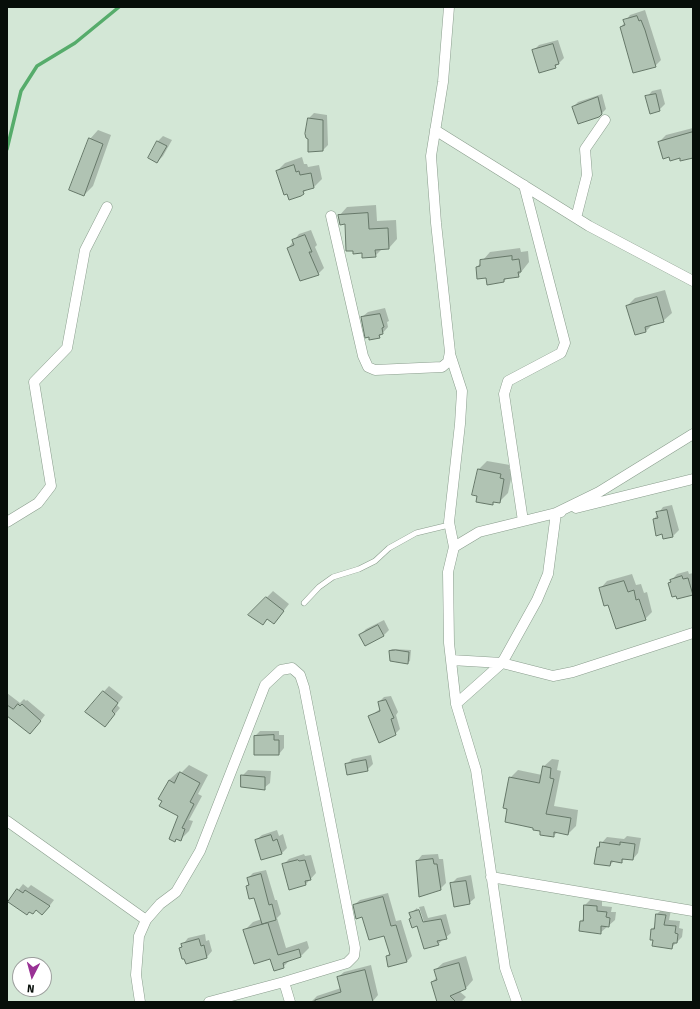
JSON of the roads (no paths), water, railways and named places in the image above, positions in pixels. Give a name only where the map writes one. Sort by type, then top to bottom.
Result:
[{"type":"street","points":[[449,7],[443,82],[432,156],[436,223],[450,352],[462,392],[449,525],[454,547],[448,572],[451,660],[456,704],[476,770],[505,968],[516,1002]]},
{"type":"street","points":[[576,218],[587,175],[585,148],[605,120]]},
{"type":"street","points":[[435,130],[576,218],[693,281]]},
{"type":"street","points":[[523,521],[504,394],[508,381],[561,353],[565,343],[524,185]]},
{"type":"street","points":[[7,522],[38,503],[51,486],[34,382],[67,348],[85,250],[106,207]]},
{"type":"street","points":[[331,216],[363,356],[368,366],[376,370],[442,367],[448,362],[450,352]]},
{"type":"street","points":[[556,513],[599,492],[693,434]]},
{"type":"street","points":[[454,547],[479,532],[693,479]]},
{"type":"street","points":[[456,704],[502,663],[537,600],[548,574],[556,513]]},
{"type":"street","points":[[451,660],[502,663],[552,676],[573,672],[693,633]]},
{"type":"street","points":[[140,1002],[136,975],[140,936],[146,920],[160,904],[176,892],[200,851],[265,685],[281,670],[292,668],[300,675],[304,687],[355,948],[354,956],[347,963],[209,1002]]},
{"type":"street","points":[[7,821],[146,920]]},
{"type":"street","points":[[491,877],[693,911]]},
{"type":"street","points":[[284,982],[290,1002]]},
{"type":"lane","points":[[304,603],[319,587],[333,577],[359,570],[375,561],[388,548],[416,533],[449,525]]},
{"type":"waterway","points":[[7,149],[21,91],[37,66],[75,43],[119,7]]}]
